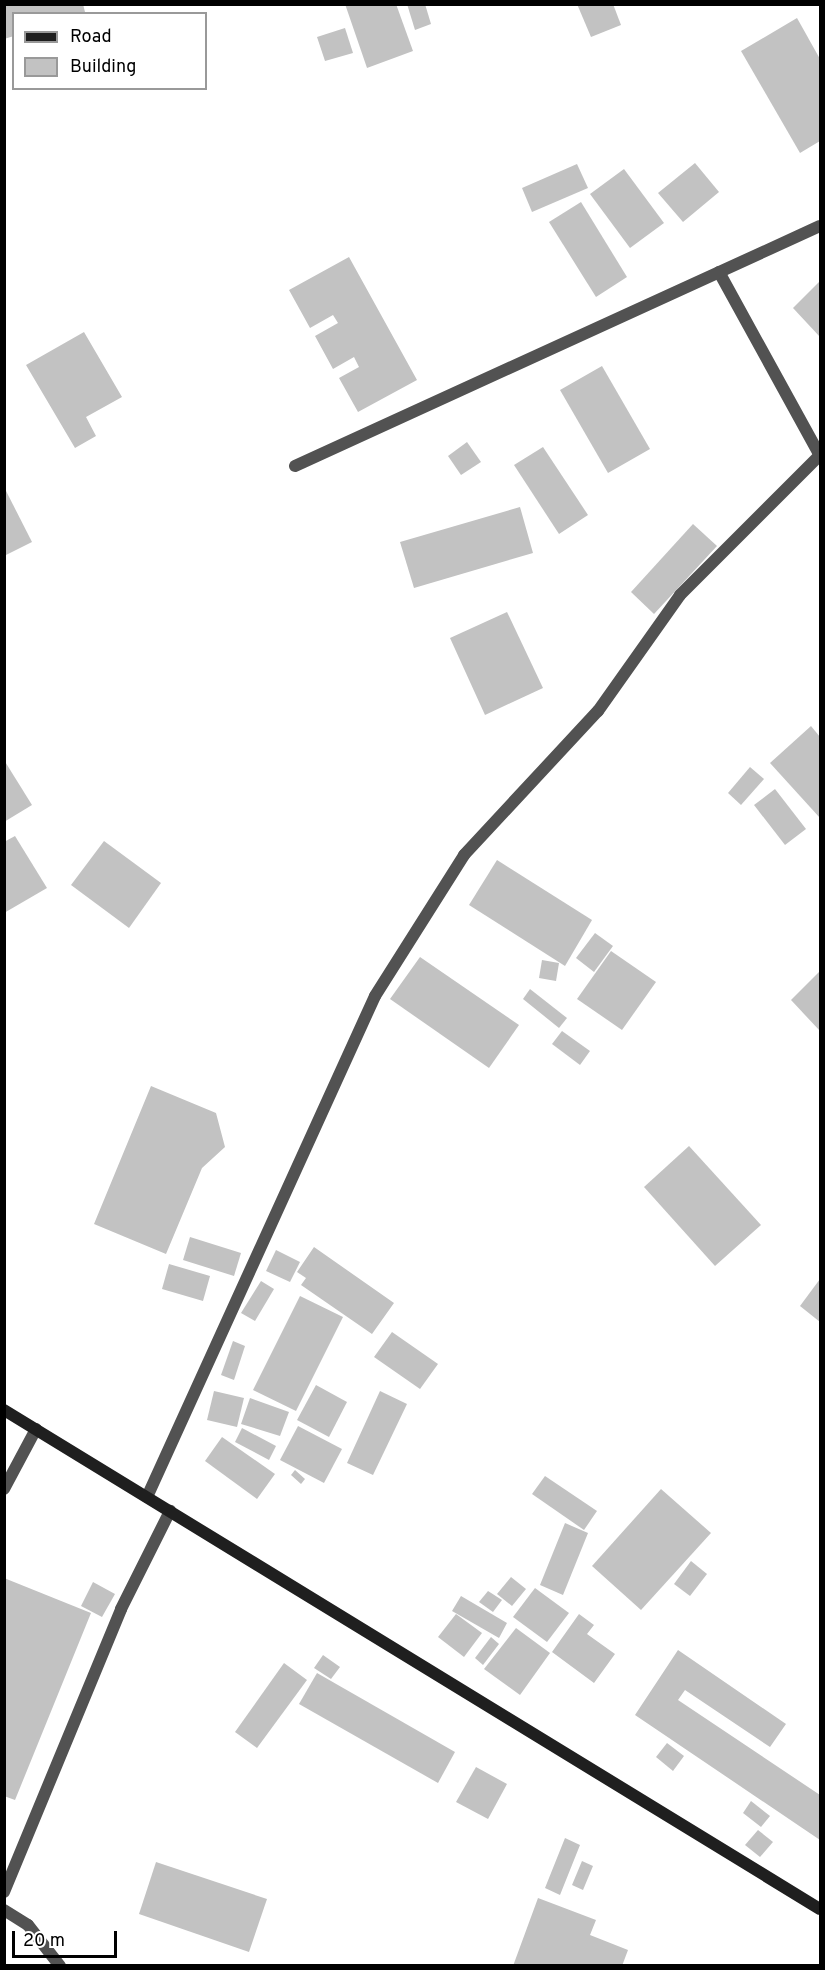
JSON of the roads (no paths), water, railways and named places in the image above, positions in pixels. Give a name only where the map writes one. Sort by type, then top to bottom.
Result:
[{"type":"street","points":[[295,466],[820,226]]},
{"type":"street","points":[[147,1497],[375,996],[464,855],[598,711],[680,595],[820,456],[719,272]]},
{"type":"street","points":[[4,1410],[820,1909]]},
{"type":"street","points":[[4,1489],[36,1429]]},
{"type":"street","points":[[4,1892],[121,1609],[170,1511]]},
{"type":"street","points":[[4,1910],[27,1925],[60,1965]]}]
